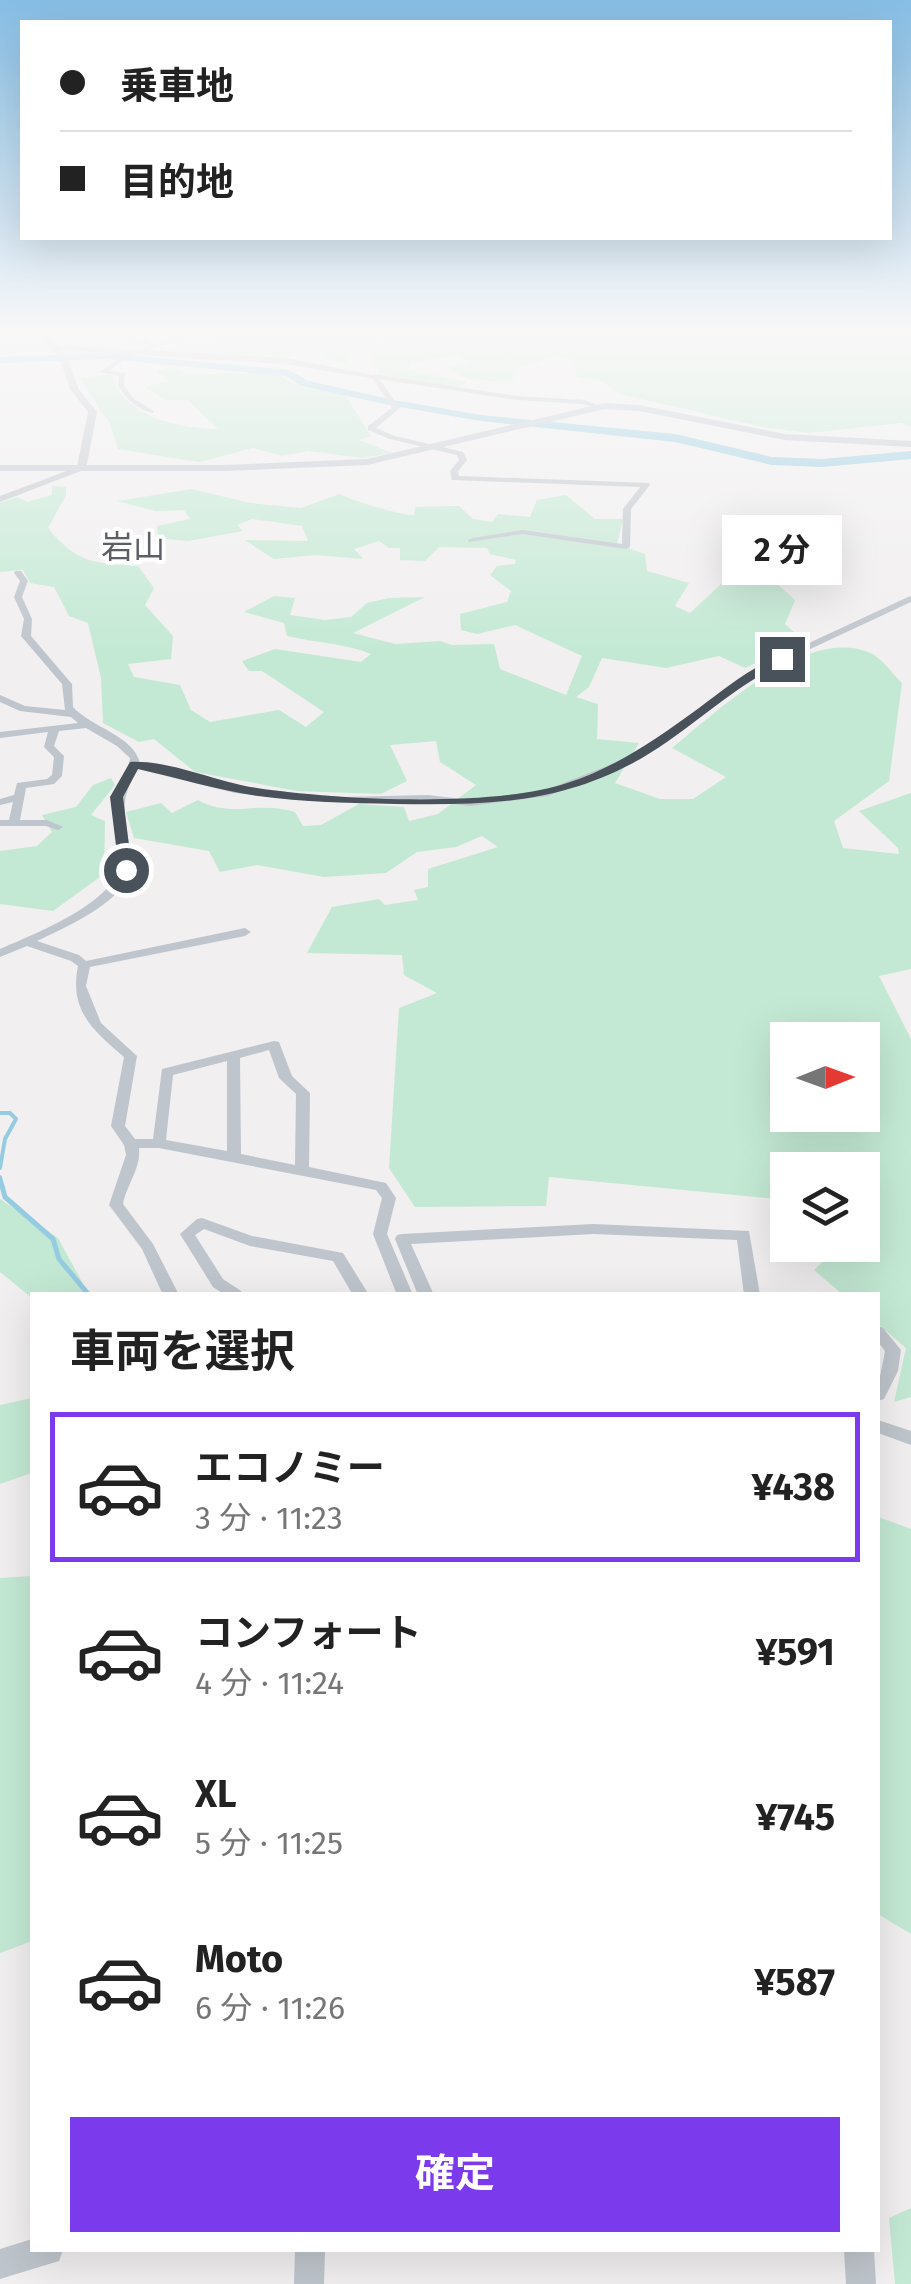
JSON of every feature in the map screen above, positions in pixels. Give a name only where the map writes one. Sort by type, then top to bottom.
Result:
[{"type":"main road","points":[[0,468],[342,464],[463,440]]},
{"type":"main road","points":[[826,440],[911,444]]},
{"type":"street","points":[[4,499],[81,469],[87,440]]},
{"type":"street","points":[[394,440],[436,446],[462,457],[454,478],[646,485],[627,509],[626,547],[522,532],[472,540]]},
{"type":"street","points":[[0,953],[71,920],[118,883],[126,870],[116,797],[136,758],[127,748],[72,714],[66,702],[66,684],[26,636],[28,618],[18,596],[24,581],[18,573]]},
{"type":"street","points":[[135,764],[235,790],[342,800],[428,798],[470,803],[548,793],[626,762],[662,741],[758,670],[911,599]]},
{"type":"street","points":[[0,698],[23,709],[72,714]]},
{"type":"street","points":[[0,735],[86,725]]},
{"type":"street","points":[[14,823],[23,784],[50,782],[57,776],[59,756],[50,746],[54,730]]},
{"type":"street","points":[[0,802],[20,797]]},
{"type":"street","points":[[0,822],[48,823],[58,827]]},
{"type":"street","points":[[84,966],[246,932]]},
{"type":"street","points":[[27,942],[75,958],[84,966]]},
{"type":"street","points":[[84,966],[80,986],[95,1025],[131,1056],[118,1126],[132,1144],[132,1164],[116,1197],[116,1206],[130,1219],[154,1256],[169,1292]]},
{"type":"street","points":[[159,1143],[167,1072],[274,1045],[286,1078],[303,1093],[302,1172]]},
{"type":"street","points":[[234,1054],[234,1159]]},
{"type":"street","points":[[132,1144],[159,1143],[380,1186],[389,1198],[380,1234],[404,1292]]},
{"type":"street","points":[[232,1292],[218,1283],[188,1234],[202,1223],[250,1241],[338,1257],[359,1292]]},
{"type":"street","points":[[425,1292],[402,1239],[593,1229],[744,1236],[752,1292]]},
{"type":"street","points":[[880,1335],[892,1350],[890,1370],[880,1390]]},
{"type":"street","points":[[880,1428],[911,1438]]},
{"type":"street","points":[[0,2264],[41,2252]]},
{"type":"street","points":[[309,2284],[310,2252]]},
{"type":"street","points":[[858,2252],[862,2284]]},
{"type":"green space","points":[[115,440],[360,440],[392,453],[362,458],[309,451],[282,456],[253,448],[199,462],[118,449]]},
{"type":"green space","points":[[52,486],[66,487],[66,495],[48,528],[58,540],[88,559],[138,566],[154,588],[145,605],[173,636],[171,659],[128,664],[134,677],[180,685],[191,710],[210,722],[279,710],[306,727],[324,712],[262,671],[249,671],[242,661],[275,649],[361,662],[371,654],[287,636],[284,623],[244,612],[274,596],[295,598],[290,615],[325,620],[351,617],[367,603],[425,597],[353,633],[395,644],[494,644],[500,669],[566,695],[582,656],[515,625],[477,634],[461,630],[460,614],[507,602],[511,591],[490,575],[497,566],[515,564],[516,560],[490,554],[487,548],[439,547],[425,561],[400,560],[400,548],[389,548],[379,541],[354,549],[363,559],[315,555],[274,559],[245,540],[308,541],[302,526],[252,519],[237,525],[243,531],[188,541],[158,538],[157,526],[190,519],[184,510],[156,511],[117,501],[192,489],[250,503],[301,508],[340,494],[408,515],[414,515],[415,507],[459,506],[473,519],[492,522],[498,514],[530,517],[537,500],[566,495],[595,519],[623,519],[617,544],[645,554],[647,571],[689,583],[675,606],[690,613],[749,558],[795,600],[785,624],[804,641],[745,668],[719,656],[666,668],[602,658],[589,687],[576,697],[598,704],[597,739],[639,743],[615,783],[660,799],[693,799],[726,777],[672,748],[763,677],[817,651],[844,647],[868,652],[886,666],[902,683],[889,781],[834,821],[843,848],[899,854],[898,848],[859,811],[911,793],[911,969],[879,976],[911,1039],[911,1397],[894,1402],[906,1348],[880,1326],[880,1292],[840,1292],[814,1270],[822,1262],[880,1262],[880,1152],[770,1152],[770,1198],[549,1177],[546,1206],[415,1207],[389,1168],[399,1008],[437,993],[404,975],[402,955],[307,953],[332,907],[379,899],[385,905],[418,900],[414,890],[428,887],[428,869],[498,847],[482,836],[456,847],[417,852],[386,873],[324,877],[257,865],[220,872],[209,851],[134,838],[126,812],[161,803],[172,813],[198,800],[222,808],[295,812],[303,826],[321,825],[359,804],[404,807],[409,821],[438,814],[476,785],[440,762],[436,741],[390,745],[407,781],[381,794],[297,791],[195,772],[154,739],[139,742],[103,723],[101,678],[88,623],[69,616],[54,587],[30,583],[23,570],[0,572],[0,503],[17,497],[27,502],[52,495]]},
{"type":"green space","points":[[111,778],[115,785],[91,815],[105,821],[104,874],[53,911],[0,904],[0,851],[37,846],[52,832],[42,815],[76,807],[93,785]]},
{"type":"green space","points":[[0,1199],[58,1238],[87,1292],[30,1292],[30,1296],[0,1272]]},
{"type":"green space","points":[[30,1398],[30,1474],[0,1484],[0,1405]]},
{"type":"green space","points":[[880,1518],[911,1529],[911,1934],[880,1915]]},
{"type":"green space","points":[[30,1576],[30,1942],[0,1953],[0,1578]]},
{"type":"green space","points":[[911,2208],[911,2284],[895,2284],[889,2218]]},
{"type":"waterway","points":[[682,440],[772,461],[822,463],[911,455]]},
{"type":"waterway","points":[[0,1113],[10,1113],[16,1119],[5,1139],[0,1168]]},
{"type":"waterway","points":[[0,1177],[3,1189]]},
{"type":"waterway","points":[[2,1186],[5,1197],[53,1239],[59,1259],[86,1292]]},
{"type":"district","name":"岩山","points":[[133,547]]},
{"type":"route","points":[[126,870],[116,797],[135,764],[235,790],[342,800],[499,801],[570,787],[626,762],[662,741],[758,670],[782,659]]}]
